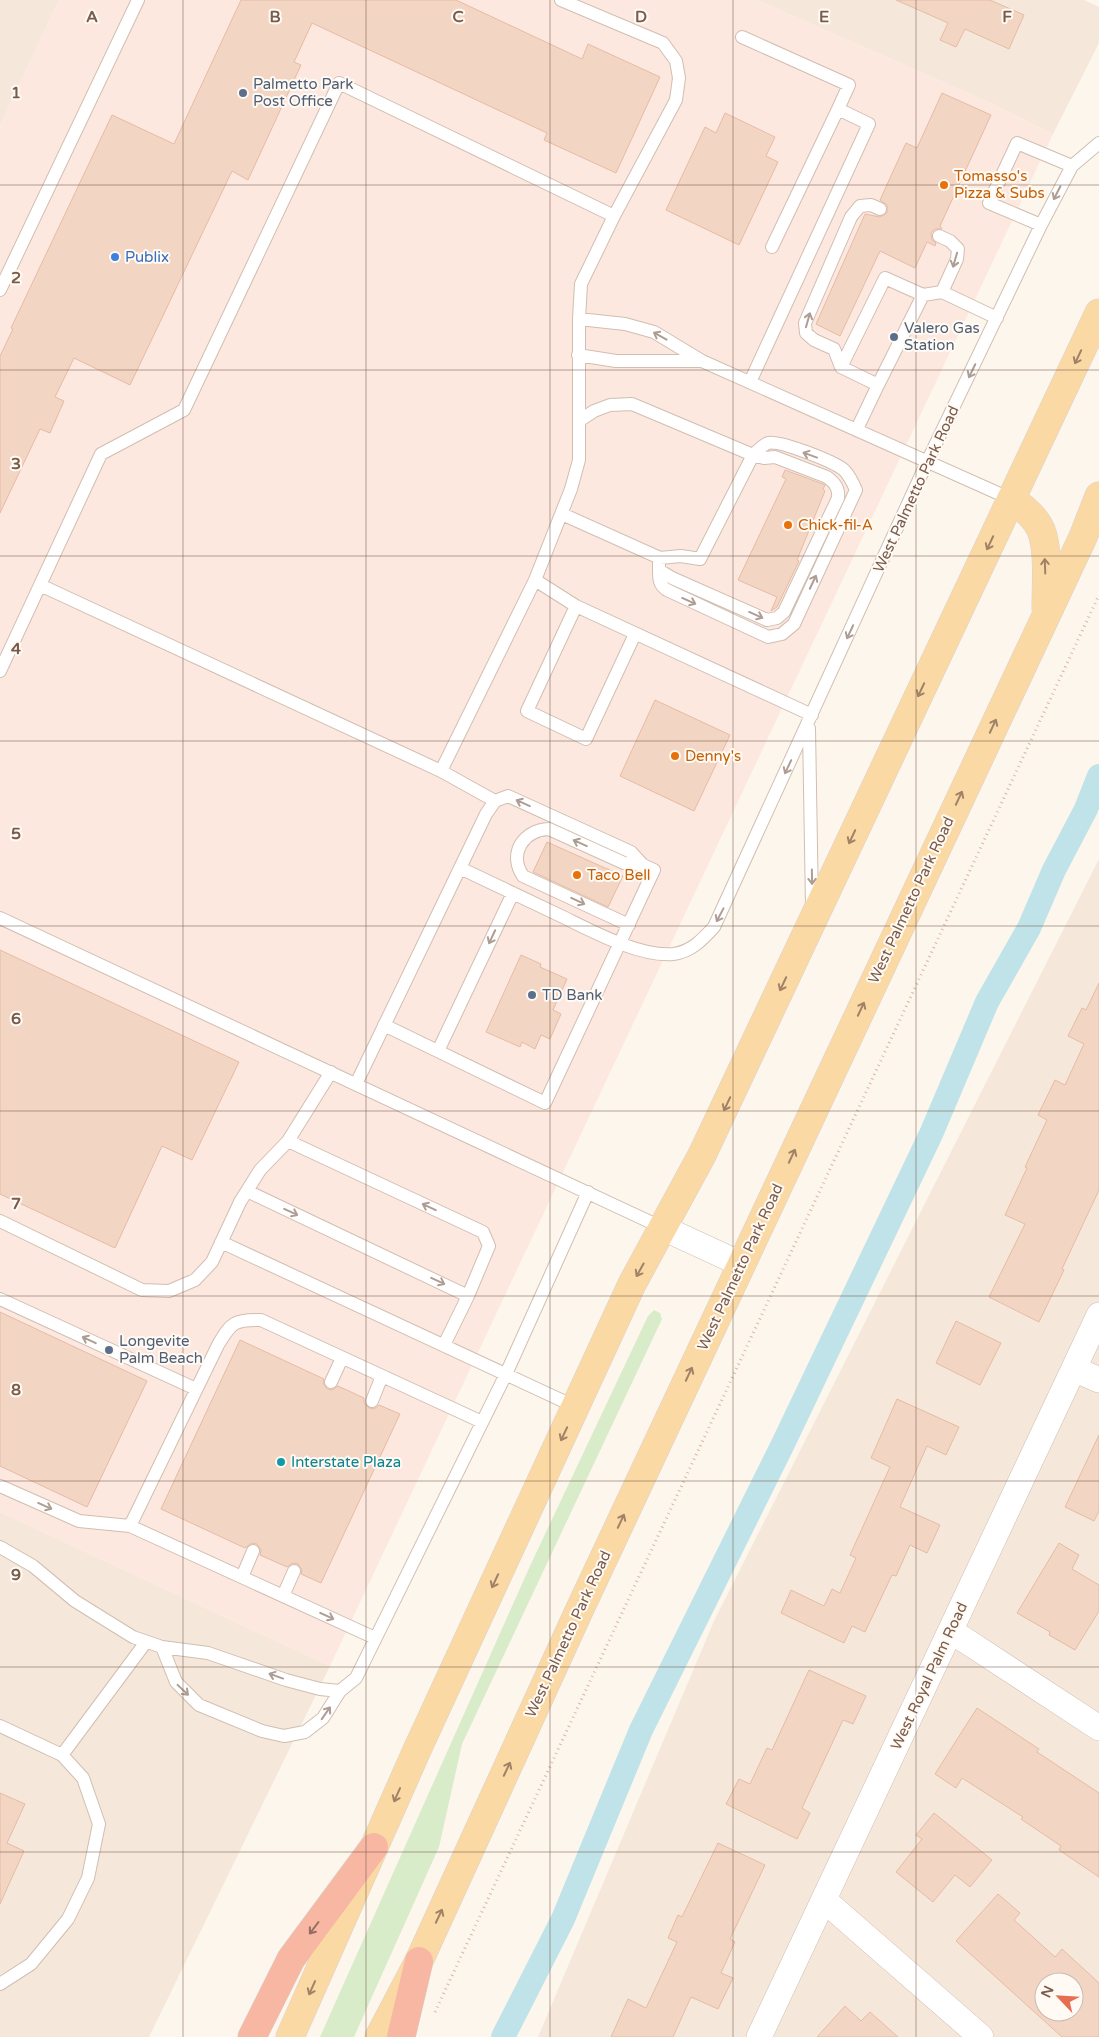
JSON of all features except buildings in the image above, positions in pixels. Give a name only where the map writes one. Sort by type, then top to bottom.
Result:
[{"type":"highway","points":[[252,2037],[291,1958],[374,1847]]},
{"type":"highway","points":[[401,2037],[419,1961]]},
{"type":"main road","name":"West Palmetto Park Road","points":[[290,2037],[417,1750],[632,1284],[702,1155],[1099,313]]},
{"type":"main road","name":"West Palmetto Park Road","points":[[379,2037],[419,1961],[582,1604],[1083,537],[1099,496]]},
{"type":"main road","points":[[1011,499],[1032,517],[1041,530],[1045,560],[1046,614]]},
{"type":"street","points":[[663,1228],[741,1264]]},
{"type":"street","name":"West Royal Palm Road","points":[[760,2037],[1099,1315]]},
{"type":"street","points":[[1074,1369],[1099,1380]]},
{"type":"street","points":[[951,1631],[1099,1728]]},
{"type":"street","points":[[824,1900],[981,2037]]},
{"type":"lane","points":[[0,290],[138,0]]},
{"type":"lane","points":[[441,771],[535,580],[562,514],[579,460],[578,355],[582,284],[614,216],[676,100],[679,78],[676,60],[663,43],[561,0]]},
{"type":"lane","points":[[742,37],[849,85],[772,247]]},
{"type":"lane","points":[[0,672],[101,454],[184,410],[339,83],[614,216]]},
{"type":"lane","points":[[750,382],[869,124],[838,109]]},
{"type":"lane","points":[[1041,225],[989,203],[1017,143],[1072,166]]},
{"type":"lane","name":"West Palmetto Park Road","points":[[813,921],[810,719],[928,460],[1041,225],[1072,166],[1099,143]]},
{"type":"lane","points":[[878,385],[842,368],[834,349],[814,340],[806,334],[805,323],[851,217],[860,206],[871,205],[880,209]]},
{"type":"lane","points":[[939,236],[950,241],[958,249],[957,260],[942,292]]},
{"type":"lane","points":[[842,368],[861,341],[874,313],[885,278],[923,295],[942,292],[997,318]]},
{"type":"lane","points":[[858,429],[889,355],[903,327],[923,295]]},
{"type":"lane","points":[[579,319],[625,324],[654,332],[702,361],[928,460],[1011,499]]},
{"type":"lane","points":[[578,355],[616,361],[702,361]]},
{"type":"lane","points":[[562,514],[659,564],[672,578],[767,620],[777,618],[784,612],[838,498],[839,490],[834,482],[827,477],[775,457],[764,458],[753,455],[632,404],[594,410],[579,421]]},
{"type":"lane","points":[[768,443],[779,443],[843,469],[851,478],[856,490],[794,624],[782,634],[768,636],[667,590],[662,587],[659,580],[659,564],[682,556],[700,559],[753,455],[768,443]]},
{"type":"lane","points":[[460,868],[620,944],[658,953],[673,954],[688,950],[701,941],[714,927],[810,719],[576,606],[535,580]]},
{"type":"lane","points":[[40,585],[441,771],[495,801]]},
{"type":"lane","points":[[576,606],[527,711],[586,739],[635,634]]},
{"type":"lane","points":[[356,1084],[486,814],[495,801],[508,796],[631,852],[649,868]]},
{"type":"lane","points":[[629,925],[523,876],[517,867],[516,856],[523,840],[531,833],[549,829],[624,863],[649,868]]},
{"type":"lane","points":[[384,1026],[545,1103],[629,925],[649,868]]},
{"type":"lane","points":[[438,1051],[513,893]]},
{"type":"lane","points":[[0,918],[663,1228]]},
{"type":"lane","points":[[0,1221],[142,1290],[169,1291],[195,1280],[212,1262],[247,1191],[260,1170],[288,1142],[331,1072]]},
{"type":"lane","points":[[288,1142],[483,1232],[489,1246],[468,1296],[444,1345]]},
{"type":"lane","points":[[247,1191],[468,1296]]},
{"type":"lane","points":[[162,1647],[176,1682],[199,1705],[262,1731],[284,1736],[305,1732],[323,1718],[340,1691],[356,1678],[506,1374],[588,1192]]},
{"type":"lane","points":[[221,1242],[576,1407]]},
{"type":"lane","points":[[0,1299],[196,1389]]},
{"type":"lane","points":[[130,1526],[196,1389],[229,1326],[244,1320],[260,1320],[482,1422]]},
{"type":"lane","points":[[331,1382],[342,1358]]},
{"type":"lane","points":[[372,1401],[382,1376]]},
{"type":"lane","points":[[0,1486],[80,1521],[130,1526],[376,1638]]},
{"type":"lane","points":[[0,1547],[33,1566],[75,1601],[133,1638],[162,1647],[208,1653],[286,1680],[320,1689],[340,1691]]},
{"type":"lane","points":[[242,1577],[252,1551]]},
{"type":"lane","points":[[283,1596],[294,1571]]},
{"type":"lane","points":[[62,1755],[146,1642]]},
{"type":"lane","points":[[0,1726],[62,1755],[83,1778],[99,1824],[88,1878],[68,1919],[31,1964],[0,1984]]},
{"type":"path","points":[[433,2018],[476,1922],[1099,595]]},
{"type":"shaded area","points":[[0,0],[59,0],[0,126]]},
{"type":"shaded area","points":[[59,0],[757,0],[986,101],[1053,134],[330,1666],[0,1512],[0,126]]},
{"type":"shaded area","points":[[757,0],[1084,0],[1099,7],[1099,43],[1053,134],[986,101]]},
{"type":"shaded area","points":[[1099,859],[1099,2037],[538,2037],[714,1621]]},
{"type":"shaded area","points":[[0,1512],[330,1666],[149,2037],[0,2037]]},
{"type":"green space","points":[[654,1310],[660,1313],[662,1319],[462,1744],[439,1847],[354,2037],[320,2037],[530,1566],[648,1316]]},
{"type":"waterway","points":[[503,2037],[563,1919],[641,1730],[782,1446],[931,1134],[987,1002],[1029,928],[1054,870],[1086,809],[1099,776]]},
{"type":"place","name":"Palmetto Park Post Office","points":[[243,93]]},
{"type":"place","name":"Tomasso's Pizza & Subs","points":[[944,185]]},
{"type":"place","name":"Publix","points":[[115,257]]},
{"type":"place","name":"Valero Gas Station","points":[[894,337]]},
{"type":"place","name":"Chick-fil-A","points":[[788,525]]},
{"type":"place","name":"Denny's","points":[[675,756]]},
{"type":"place","name":"Taco Bell","points":[[577,875]]},
{"type":"place","name":"TD Bank","points":[[532,995]]},
{"type":"place","name":"Longevite Palm Beach","points":[[109,1350]]},
{"type":"place","name":"Interstate Plaza","points":[[281,1462]]}]
